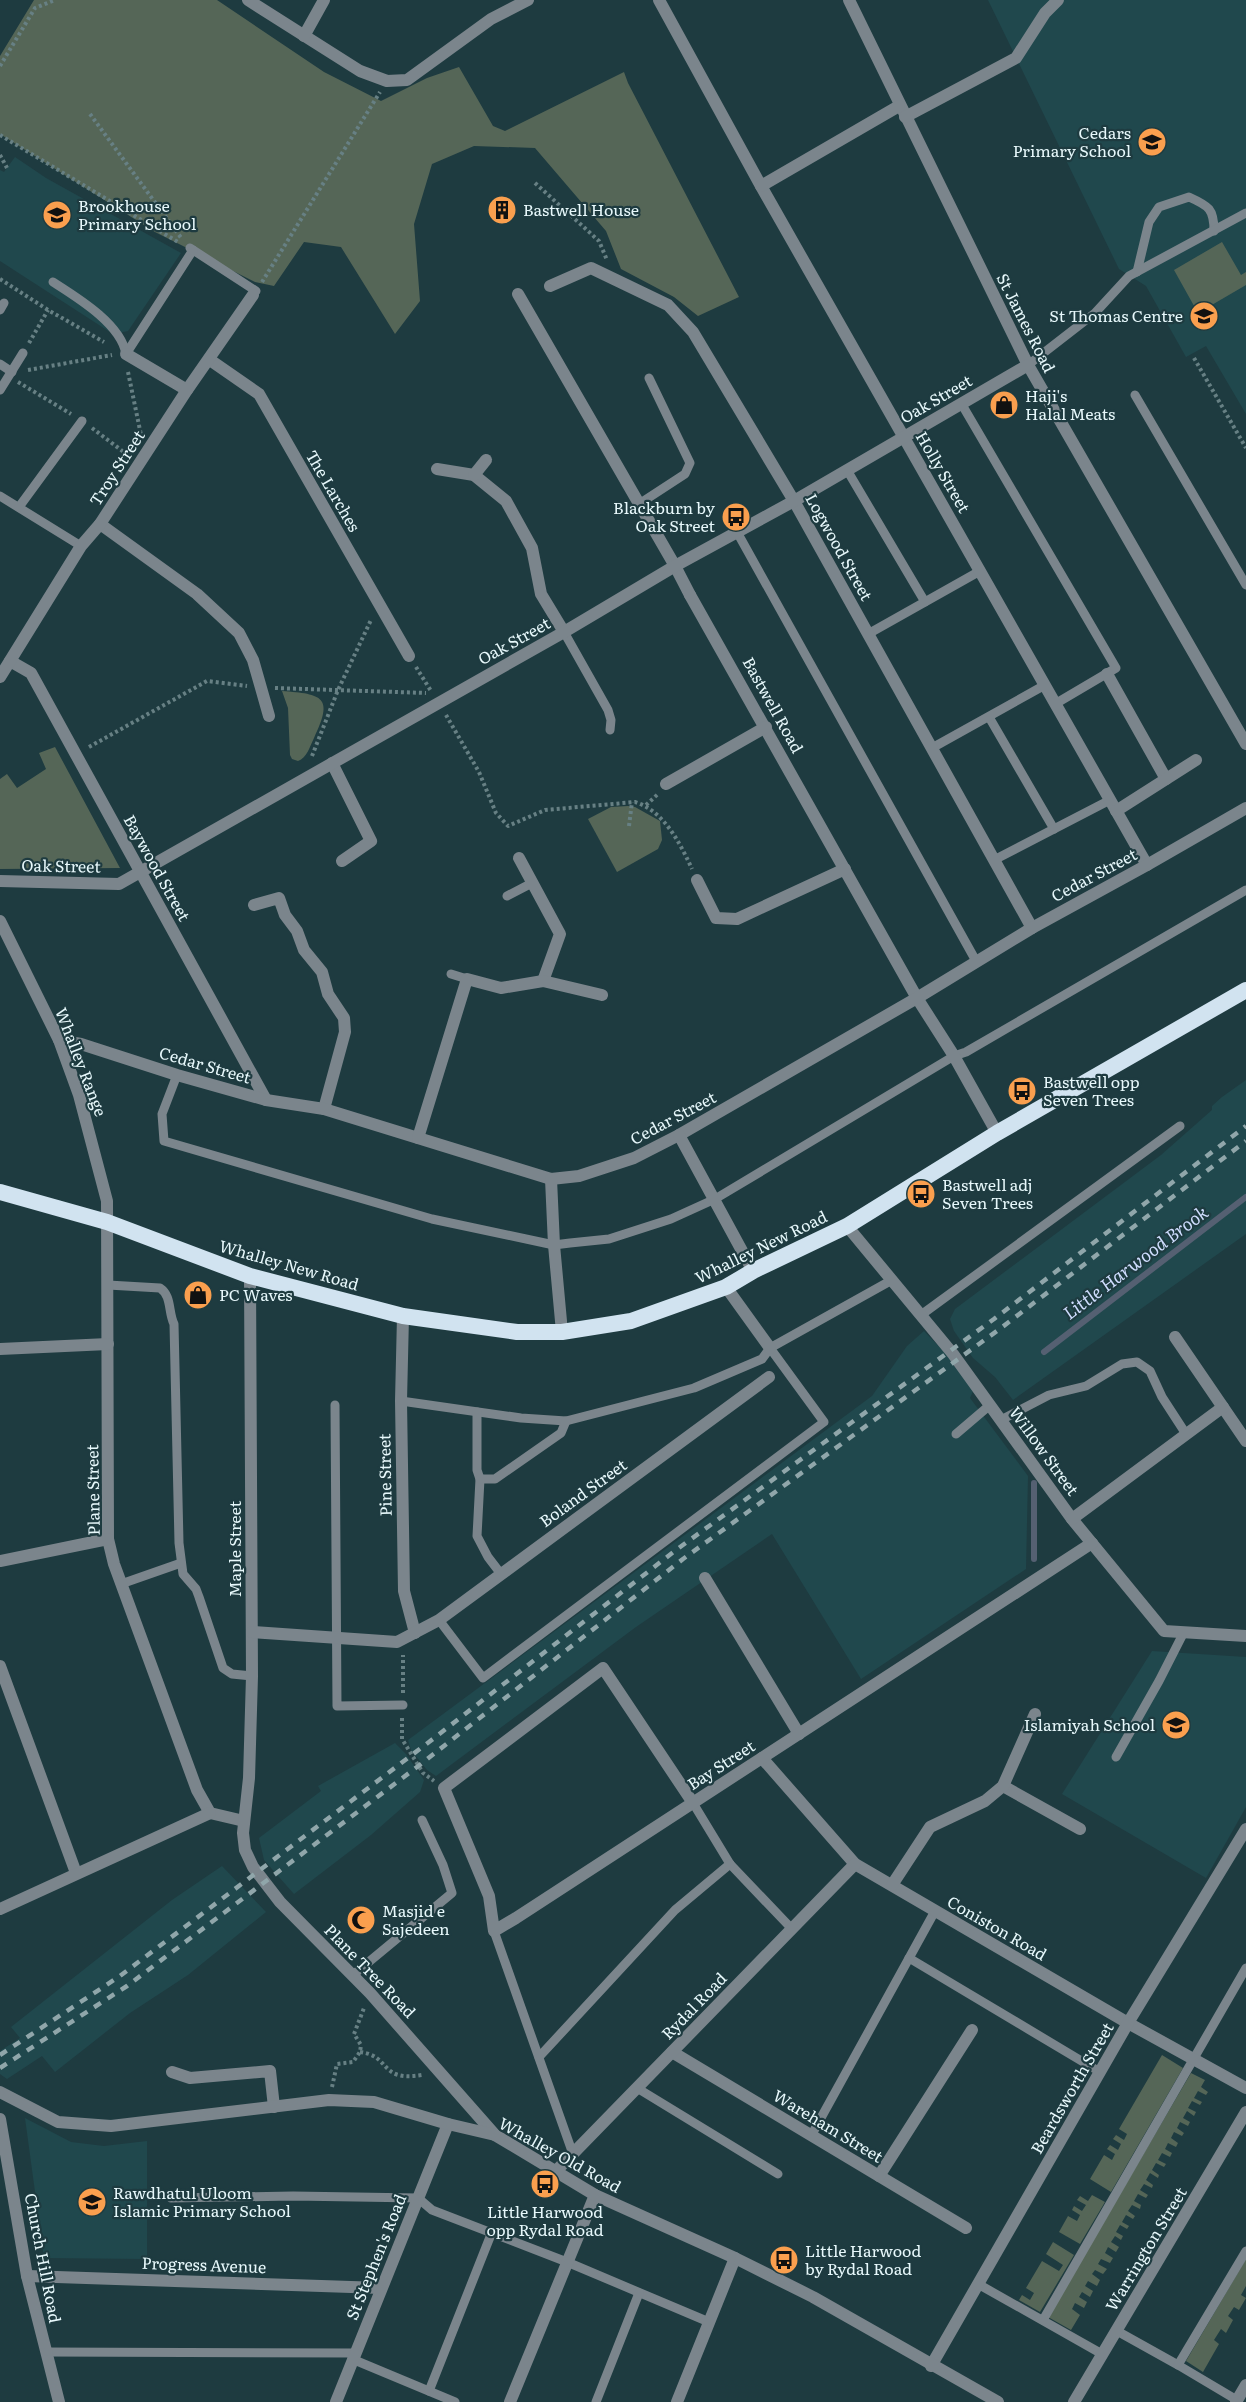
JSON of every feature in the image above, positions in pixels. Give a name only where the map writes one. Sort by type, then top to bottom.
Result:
[{"type":"highway","name":"Whalley New Road","points":[[0,1192],[107,1222],[250,1276],[403,1316],[517,1332],[562,1332],[631,1321],[726,1287],[753,1271],[847,1226],[997,1133],[1246,990]]},
{"type":"street","points":[[248,0],[360,71],[387,81],[407,80],[491,19],[520,2]]},
{"type":"street","points":[[304,36],[324,0]]},
{"type":"street","name":"Holly Street","points":[[659,0],[761,186],[1148,865]]},
{"type":"street","name":"St James Road","points":[[849,0],[1028,365],[1246,744]]},
{"type":"street","points":[[761,186],[902,112],[1016,58],[1045,13],[1058,0]]},
{"type":"street","name":"Logwood Street","points":[[550,286],[591,268],[668,305],[693,332],[794,501],[1032,928]]},
{"type":"street","name":"Troy Street","points":[[0,677],[81,546],[100,524],[187,390],[210,360],[254,293]]},
{"type":"street","name":"Bastwell Road","points":[[518,294],[675,566],[917,998],[954,1056],[997,1133]]},
{"type":"street","points":[[125,354],[187,390]]},
{"type":"street","name":"The Larches","points":[[210,360],[259,394],[409,656]]},
{"type":"street","name":"Oak Street","points":[[0,882],[119,884],[564,632],[675,566],[794,501],[1028,365]]},
{"type":"street","points":[[474,475],[486,460]]},
{"type":"street","points":[[437,469],[474,475],[506,501],[532,549],[541,594],[564,632]]},
{"type":"street","points":[[100,524],[197,594],[239,633],[254,660],[269,716]]},
{"type":"street","name":"Baywood Street","points":[[10,661],[31,673],[266,1100]]},
{"type":"street","points":[[1107,674],[1166,779]]},
{"type":"street","points":[[666,784],[766,727]]},
{"type":"street","points":[[1113,805],[1166,779],[1196,759]]},
{"type":"street","points":[[332,763],[371,841],[342,861]]},
{"type":"street","name":"Cedar Street","points":[[58,1040],[81,1044],[177,1075],[266,1100],[324,1109],[551,1179],[579,1176],[634,1158],[680,1135],[917,998],[1032,928],[1246,808]]},
{"type":"street","points":[[519,858],[560,934],[543,981]]},
{"type":"street","points":[[697,880],[716,918],[737,919],[845,869]]},
{"type":"street","points":[[254,905],[279,898],[285,915],[297,932],[304,950],[322,972],[328,994],[344,1018],[345,1032],[324,1109]]},
{"type":"street","name":"Whalley Range","points":[[0,921],[58,1040],[79,1095],[107,1202],[107,1222]]},
{"type":"street","points":[[418,1138],[467,979],[501,988],[543,981],[602,995]]},
{"type":"street","points":[[680,1135],[753,1271]]},
{"type":"street","points":[[551,1179],[562,1332]]},
{"type":"street","name":"Plane Street","points":[[107,1222],[108,1539],[121,1584],[197,1790],[210,1813]]},
{"type":"street","name":"Willow Street","points":[[847,1226],[953,1354],[1072,1519],[1164,1631],[1246,1636]]},
{"type":"street","name":"Maple Street","points":[[244,1821],[249,1778],[252,1676],[250,1276]]},
{"type":"street","points":[[726,1287],[770,1348]]},
{"type":"street","name":"Pine Street","points":[[403,1316],[400,1401],[404,1592],[415,1633]]},
{"type":"street","points":[[1175,1337],[1246,1441]]},
{"type":"street","points":[[0,1349],[108,1344]]},
{"type":"street","name":"Boland Street","points":[[252,1632],[397,1642],[439,1620],[770,1377]]},
{"type":"street","points":[[1072,1519],[1223,1407]]},
{"type":"street","points":[[0,1561],[108,1539]]},
{"type":"street","name":"Bay Street","points":[[494,1930],[1092,1544]]},
{"type":"street","points":[[705,1578],[798,1734]]},
{"type":"street","points":[[0,1666],[76,1873]]},
{"type":"street","points":[[494,1930],[489,1896],[444,1788],[603,1668],[693,1803]]},
{"type":"street","points":[[892,1886],[930,1827],[986,1801],[1003,1786],[1035,1714]]},
{"type":"street","name":"Coniston Road","points":[[762,1758],[855,1864],[1128,2023],[1246,2088]]},
{"type":"street","points":[[1003,1786],[1080,1829]]},
{"type":"street","points":[[0,1909],[210,1813],[244,1821]]},
{"type":"street","name":"Plane Tree Road","points":[[244,1821],[245,1850],[253,1867],[280,1902],[370,1993],[442,2072],[495,2135]]},
{"type":"street","name":"Beardsworth Street","points":[[931,2366],[1128,2023],[1246,1828]]},
{"type":"street","name":"Rydal Road","points":[[556,2170],[855,1864]]},
{"type":"street","points":[[879,2176],[972,2030]]},
{"type":"street","name":"Wareham Street","points":[[672,2052],[966,2228]]},
{"type":"street","points":[[172,2072],[190,2078],[270,2071],[274,2107]]},
{"type":"street","name":"Whalley Old Road","points":[[0,2092],[58,2122],[111,2126],[329,2100],[374,2102],[495,2135],[595,2195],[735,2258],[813,2297],[998,2402]]},
{"type":"street","name":"Warrington Street","points":[[1074,2402],[1246,2112]]},
{"type":"street","name":"Church Hill Road","points":[[0,2119],[27,2276],[59,2402]]},
{"type":"street","name":"St Stephen's Road","points":[[336,2402],[448,2124]]},
{"type":"street","points":[[510,2402],[595,2195]]},
{"type":"street","points":[[677,2402],[735,2258]]},
{"type":"street","name":"Progress Avenue","points":[[27,2276],[381,2288]]},
{"type":"street","points":[[1236,2401],[1246,2385]]},
{"type":"lane","points":[[1137,272],[1149,222],[1159,207],[1190,197],[1204,204],[1214,215],[1214,231]]},
{"type":"lane","points":[[1028,365],[1095,313],[1129,276],[1246,213]]},
{"type":"lane","points":[[125,354],[190,249],[254,293]]},
{"type":"lane","points":[[53,282],[98,315],[119,335],[124,343],[125,354]]},
{"type":"lane","points":[[0,390],[23,353]]},
{"type":"lane","points":[[0,364],[12,372]]},
{"type":"lane","points":[[639,504],[685,474],[690,464],[649,378]]},
{"type":"lane","points":[[1135,395],[1246,585]]},
{"type":"lane","points":[[961,403],[1116,669],[1055,704]]},
{"type":"lane","points":[[18,507],[82,421]]},
{"type":"lane","points":[[847,470],[925,602]]},
{"type":"lane","points":[[0,496],[81,546]]},
{"type":"lane","points":[[737,532],[976,962]]},
{"type":"lane","points":[[868,634],[980,571]]},
{"type":"lane","points":[[564,632],[608,710],[611,720],[610,730]]},
{"type":"lane","points":[[932,748],[1045,685]]},
{"type":"lane","points":[[989,717],[1054,828]]},
{"type":"lane","points":[[994,860],[1054,828],[1113,805]]},
{"type":"lane","points":[[507,896],[532,883]]},
{"type":"lane","points":[[177,1075],[162,1114],[164,1141],[432,1219],[554,1245],[609,1239],[671,1219],[715,1199],[954,1056],[966,1052],[1246,890]]},
{"type":"lane","points":[[451,974],[467,979]]},
{"type":"lane","points":[[921,1315],[1180,1126]]},
{"type":"lane","points":[[400,1401],[477,1413],[566,1420],[694,1388],[762,1359],[770,1348],[892,1280]]},
{"type":"lane","points":[[108,1285],[160,1288],[165,1291],[168,1299],[170,1316],[174,1324],[181,1563],[186,1579],[196,1589],[200,1598],[223,1668],[232,1674],[252,1676]]},
{"type":"lane","points":[[439,1620],[483,1678],[824,1422],[770,1348]]},
{"type":"lane","points":[[1001,1420],[1049,1395],[1086,1386],[1122,1364],[1137,1362],[1150,1371],[1162,1397],[1186,1434]]},
{"type":"lane","points":[[335,1405],[337,1706],[402,1705]]},
{"type":"lane","points":[[956,1434],[990,1405]]},
{"type":"lane","points":[[477,1413],[477,1470],[480,1479],[477,1536],[488,1557],[501,1574]]},
{"type":"lane","points":[[480,1479],[495,1479],[561,1434],[566,1420]]},
{"type":"lane","points":[[121,1584],[181,1563]]},
{"type":"lane","points":[[1116,1757],[1160,1681],[1184,1632]]},
{"type":"lane","points":[[693,1803],[730,1864],[792,1929]]},
{"type":"lane","points":[[352,1975],[452,1893],[443,1865],[422,1820]]},
{"type":"lane","points":[[539,2057],[675,1910],[730,1864]]},
{"type":"lane","points":[[811,2136],[935,1911]]},
{"type":"lane","points":[[494,1930],[573,2154]]},
{"type":"lane","points":[[909,1958],[1100,2072]]},
{"type":"lane","points":[[1043,2320],[1246,1968]]},
{"type":"lane","points":[[638,2088],[778,2174]]},
{"type":"lane","points":[[171,2198],[293,2196],[418,2198],[432,2210],[567,2262],[709,2322]]},
{"type":"lane","points":[[429,2391],[492,2232]]},
{"type":"lane","points":[[1179,2366],[1246,2251]]},
{"type":"lane","points":[[978,2284],[1102,2354]]},
{"type":"lane","points":[[596,2402],[639,2293]]},
{"type":"lane","points":[[1117,2331],[1236,2401]]},
{"type":"lane","points":[[46,2352],[354,2356],[454,2402]]},
{"type":"path","points":[[0,66],[35,8],[55,0]]},
{"type":"path","points":[[254,293],[387,81]]},
{"type":"path","points":[[90,114],[190,249]]},
{"type":"path","points":[[0,135],[190,249]]},
{"type":"path","points":[[0,155],[7,168]]},
{"type":"path","points":[[535,183],[599,241],[615,280]]},
{"type":"path","points":[[0,279],[48,310],[125,354],[145,455]]},
{"type":"path","points":[[23,353],[48,310]]},
{"type":"path","points":[[12,372],[125,354]]},
{"type":"path","points":[[1194,358],[1246,448]]},
{"type":"path","points":[[310,762],[338,690],[379,603]]},
{"type":"path","points":[[409,656],[479,772],[496,813],[508,826],[545,810],[632,802],[646,806],[669,827],[697,880]]},
{"type":"path","points":[[629,826],[632,802]]},
{"type":"path","points":[[329,2100],[337,2064],[353,2062],[360,2052],[361,2045],[354,2034],[370,1993]]},
{"type":"path","points":[[360,2052],[370,2053],[379,2059],[390,2073],[404,2078],[442,2072]]},
{"type":"shaded area","name":"Cedars Primary School","points":[[988,0],[1246,0],[1246,414],[1206,346],[1186,357],[1146,286],[1119,269]]},
{"type":"shaded area","name":"Brookhouse Primary School","points":[[15,157],[46,178],[181,253],[128,331],[113,334],[0,261],[0,170],[4,172]]},
{"type":"shaded area","points":[[1246,1080],[1246,1234],[1013,1400],[995,1377],[973,1358],[954,1331],[950,1319],[955,1309],[1161,1155],[1212,1110],[1212,1106],[1222,1097]]},
{"type":"shaded area","points":[[924,1331],[960,1368],[973,1391],[970,1398],[1028,1476],[1026,1569],[861,1679],[772,1534],[636,1627],[436,1776],[427,1770],[411,1750],[408,1740],[872,1396],[907,1346]]},
{"type":"shaded area","name":"Islamiyah School","points":[[1152,1651],[1246,1657],[1246,1807],[1206,1878],[1062,1794]]},
{"type":"shaded area","points":[[395,1743],[406,1754],[424,1780],[420,1792],[371,1835],[294,1894],[264,1860],[259,1838],[321,1791],[318,1786]]},
{"type":"shaded area","points":[[222,1866],[266,1912],[188,1975],[130,2013],[55,2072],[42,2056],[7,2079],[0,2074],[0,2051],[20,2038],[11,2027],[172,1900]]},
{"type":"shaded area","name":"Rawdhatul Uloom Islamic Primary School","points":[[25,2118],[71,2142],[104,2146],[147,2141],[147,2259],[44,2258]]},
{"type":"green space","points":[[34,0],[217,0],[324,72],[381,101],[427,78],[459,67],[493,126],[505,131],[624,72],[739,297],[698,316],[674,297],[621,269],[606,231],[535,148],[474,146],[432,164],[414,224],[420,301],[395,334],[341,247],[304,242],[274,286],[255,282],[155,232],[0,134],[0,56]]},
{"type":"green space","points":[[1222,242],[1241,275],[1246,272],[1246,285],[1198,313],[1174,270]]},
{"type":"green space","points":[[282,691],[315,696],[321,700],[323,706],[320,724],[310,748],[298,761],[292,759],[290,755],[288,708]]},
{"type":"green space","points":[[55,747],[120,868],[0,869],[0,779],[7,774],[17,788],[46,769],[39,753]]},
{"type":"green space","points":[[611,807],[635,807],[660,821],[662,840],[658,849],[617,872],[588,819]]},
{"type":"green space","points":[[1162,2055],[1183,2068],[1111,2192],[1090,2179],[1104,2155],[1112,2160],[1115,2154],[1107,2149],[1110,2145],[1118,2150],[1121,2144],[1113,2139],[1116,2135],[1124,2140],[1127,2134],[1119,2129]]},
{"type":"green space","points":[[1191,2073],[1205,2080],[1201,2087],[1208,2092],[1206,2095],[1198,2091],[1194,2098],[1202,2102],[1200,2105],[1192,2101],[1188,2108],[1196,2112],[1194,2116],[1187,2111],[1183,2118],[1190,2122],[1188,2126],[1180,2122],[1177,2128],[1184,2133],[1182,2136],[1174,2132],[1171,2138],[1178,2143],[1176,2147],[1168,2143],[1165,2149],[1172,2153],[1170,2157],[1162,2153],[1158,2160],[1166,2164],[1164,2167],[1156,2163],[1152,2170],[1159,2175],[1158,2178],[1150,2173],[1146,2180],[1153,2185],[1152,2188],[1144,2184],[1140,2190],[1148,2195],[1146,2198],[1138,2194],[1134,2201],[1141,2205],[1140,2209],[1132,2205],[1128,2211],[1135,2216],[1133,2219],[1126,2215],[1122,2222],[1129,2226],[1127,2229],[1120,2225],[1116,2232],[1123,2236],[1121,2240],[1115,2236],[1111,2242],[1119,2247],[1116,2252],[1108,2247],[1105,2253],[1113,2258],[1110,2263],[1101,2259],[1098,2264],[1107,2269],[1103,2274],[1095,2270],[1092,2274],[1100,2280],[1097,2286],[1088,2281],[1085,2286],[1093,2291],[1090,2297],[1082,2292],[1079,2297],[1087,2302],[1084,2308],[1075,2303],[1072,2309],[1080,2315],[1071,2330],[1048,2317]]},
{"type":"green space","points":[[1092,2195],[1105,2202],[1080,2244],[1059,2232],[1068,2216],[1077,2221],[1080,2215],[1072,2210],[1074,2206],[1082,2211],[1086,2205],[1077,2200],[1080,2196],[1088,2201]]},
{"type":"green space","points":[[1053,2242],[1074,2255],[1040,2312],[1019,2300],[1022,2295],[1030,2300],[1034,2293],[1026,2288],[1042,2261],[1059,2271],[1063,2265],[1046,2254]]},
{"type":"green space","points":[[1246,2259],[1246,2286],[1241,2295],[1246,2298],[1239,2310],[1234,2307],[1228,2316],[1233,2320],[1226,2333],[1221,2329],[1214,2340],[1219,2344],[1203,2372],[1186,2361]]},
{"type":"waterway","name":"Little Harwood Brook","points":[[1044,1352],[1246,1197]]},
{"type":"waterway","name":"Little Harwood Brook","points":[[1034,1483],[1034,1559]]},
{"type":"railway","points":[[0,2055],[120,1976],[429,1742],[676,1550],[994,1319],[1246,1126]]},
{"type":"railway","points":[[0,2068],[127,1986],[417,1767],[683,1559],[1001,1328],[1246,1141]]},
{"type":"place","name":"Cedars Primary School","points":[[1152,142]]},
{"type":"place","name":"Bastwell House","points":[[502,210]]},
{"type":"place","name":"Brookhouse Primary School","points":[[57,215]]},
{"type":"place","name":"St Thomas Centre","points":[[1204,316]]},
{"type":"place","name":"Haji's Halal Meats","points":[[1004,405]]},
{"type":"place","name":"Blackburn by Oak Street","points":[[736,517]]},
{"type":"place","name":"Bastwell opp Seven Trees","points":[[1022,1091]]},
{"type":"place","name":"Bastwell adj Seven Trees","points":[[921,1194]]},
{"type":"place","name":"PC Waves","points":[[198,1295]]},
{"type":"place","name":"Islamiyah School","points":[[1176,1725]]},
{"type":"place","name":"Masjid e Sajedeen","points":[[361,1920]]},
{"type":"place","name":"Little Harwood opp Rydal Road","points":[[545,2184]]},
{"type":"place","name":"Rawdhatul Uloom Islamic Primary School","points":[[92,2202]]},
{"type":"place","name":"Little Harwood by Rydal Road","points":[[784,2260]]}]
